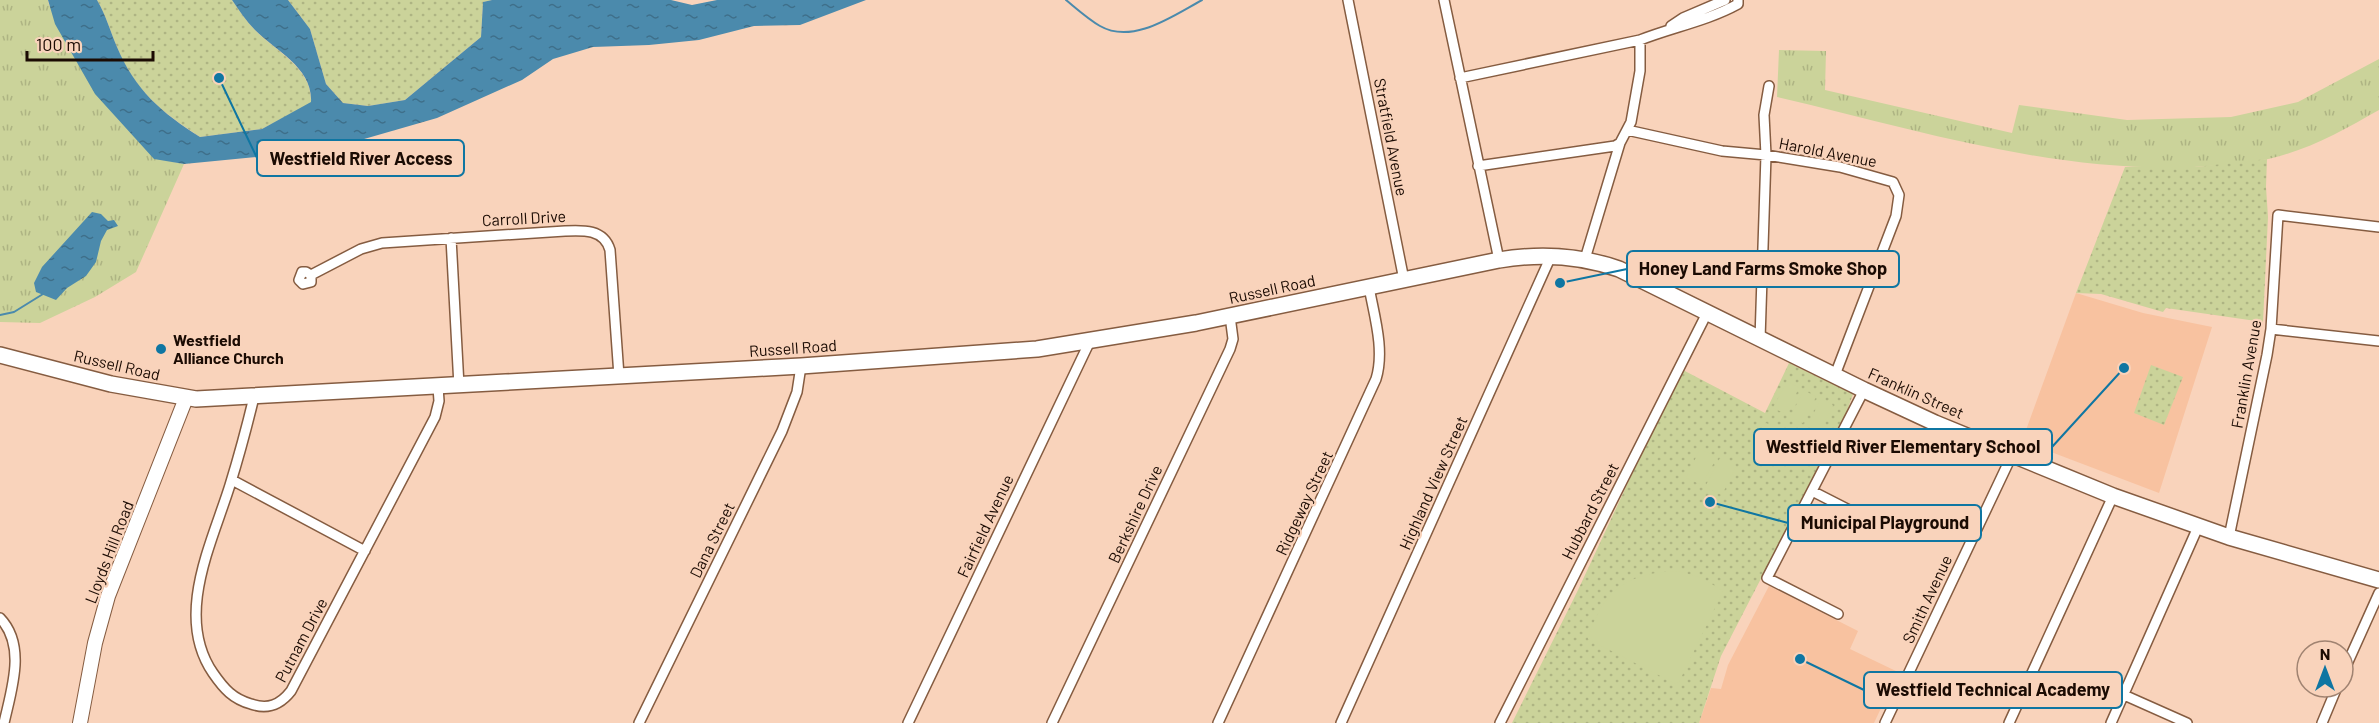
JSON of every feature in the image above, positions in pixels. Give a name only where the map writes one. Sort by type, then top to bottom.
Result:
[{"type":"main road","name":"Russell Road","points":[[0,355],[111,384],[186,398],[459,386],[801,366],[1019,351],[1230,316],[1499,260],[1551,256],[1585,259]]},
{"type":"main road","name":"Franklin Street","points":[[1585,259],[1618,269],[1864,390],[2012,455],[2113,496],[2229,537],[2379,580]]},
{"type":"main road","name":"Lloyds Hill Road","points":[[80,723],[95,644],[108,596],[186,398]]},
{"type":"street","name":"Stratfield Avenue","points":[[1348,0],[1404,280]]},
{"type":"street","points":[[1444,0],[1499,260]]},
{"type":"street","points":[[1664,31],[1683,18],[1725,0]]},
{"type":"street","points":[[1460,78],[1640,40],[1723,12],[1738,4],[1738,0]]},
{"type":"street","points":[[1585,259],[1620,143],[1631,122],[1640,71],[1640,40]]},
{"type":"street","points":[[1760,339],[1766,155],[1764,115],[1769,86]]},
{"type":"street","points":[[1627,130],[1722,151],[1766,155]]},
{"type":"street","points":[[1478,166],[1616,146],[1620,143]]},
{"type":"street","name":"Harold Avenue","points":[[1766,155],[1840,167],[1893,182],[1897,188],[1899,203],[1896,216],[1835,375]]},
{"type":"street","name":"Franklin Avenue","points":[[2229,537],[2271,329],[2277,215],[2379,227]]},
{"type":"street","name":"Carroll Drive","points":[[311,275],[375,244],[577,230],[592,232],[601,236],[609,245],[619,376]]},
{"type":"street","points":[[451,238],[459,386]]},
{"type":"street","name":"Highland View Street","points":[[1341,723],[1551,256]]},
{"type":"street","name":"Ridgeway Street","points":[[1218,723],[1376,379],[1379,363],[1378,341],[1369,287]]},
{"type":"street","name":"Hubbard Street","points":[[1500,723],[1707,313]]},
{"type":"street","name":"Berkshire Drive","points":[[1052,723],[1230,349],[1233,339],[1230,316]]},
{"type":"street","points":[[2271,329],[2379,341]]},
{"type":"street","name":"Fairfield Avenue","points":[[908,723],[1090,341]]},
{"type":"street","name":"Dana Street","points":[[639,723],[784,425],[797,392],[801,366]]},
{"type":"street","name":"Putnam Drive","points":[[254,396],[232,480],[210,548],[196,600],[195,613],[198,640],[205,660],[220,683],[235,698],[263,707],[276,705],[291,691],[435,417],[439,401],[438,387]]},
{"type":"street","points":[[1838,614],[1767,578],[1864,390]]},
{"type":"street","name":"Smith Avenue","points":[[1885,723],[2012,455]]},
{"type":"street","points":[[232,480],[365,551]]},
{"type":"street","points":[[1812,491],[1900,536]]},
{"type":"street","points":[[2009,723],[2113,496]]},
{"type":"street","points":[[2111,723],[2198,527]]},
{"type":"street","points":[[2355,646],[2379,592]]},
{"type":"street","points":[[0,618],[5,623],[11,638],[15,660],[4,723]]},
{"type":"street","points":[[2124,695],[2187,723]]},
{"type":"street","points":[[2322,723],[2332,699]]},
{"type":"shaded area","points":[[2076,293],[2143,313],[2212,327],[2159,493],[2022,441]]},
{"type":"shaded area","points":[[1769,586],[1858,631],[1850,649],[1898,672],[1874,723],[1699,723],[1711,688],[1721,689],[1728,665]]},
{"type":"green space","points":[[0,0],[48,0],[49,5],[154,158],[184,164],[136,272],[95,297],[40,323],[0,322]]},
{"type":"green space","points":[[97,0],[232,0],[255,30],[300,70],[310,91],[311,103],[262,129],[200,137],[174,119],[141,88],[124,62]]},
{"type":"green space","points":[[288,0],[492,0],[483,2],[481,37],[405,100],[368,106],[343,103],[326,84],[310,29]]},
{"type":"green space","points":[[1779,50],[1826,51],[1825,90],[2012,133],[2019,105],[2127,120],[2231,117],[2298,102],[2379,59],[2379,110],[2306,147],[2259,161],[2194,167],[2141,167],[2088,163],[2036,156],[1932,135],[1777,97]]},
{"type":"green space","points":[[2267,159],[2268,217],[2263,322],[2166,308],[2163,312],[2101,294],[2076,293],[2125,167],[2196,167]]},
{"type":"green space","points":[[1789,363],[1853,394],[1846,414],[1721,656],[1699,723],[1512,723],[1683,370],[1765,413]]},
{"type":"green space","points":[[2151,365],[2183,377],[2164,425],[2134,413]]},
{"type":"green space","points":[[1787,381],[1799,388],[1786,414],[1773,408]]},
{"type":"green space","points":[[1804,390],[1816,397],[1803,423],[1790,417]]},
{"type":"green space","points":[[1821,399],[1833,405],[1820,432],[1807,426]]},
{"type":"green space","points":[[1766,423],[1779,429],[1765,456],[1753,450]]},
{"type":"green space","points":[[1801,440],[1813,446],[1799,473],[1787,467]]},
{"type":"green space","points":[[1700,449],[1717,457],[1702,485],[1686,478]]},
{"type":"green space","points":[[1720,458],[1736,466],[1722,495],[1705,487]]},
{"type":"green space","points":[[1678,571],[1702,578],[1723,591],[1676,684],[1588,639],[1601,608],[1619,587],[1644,576]]},
{"type":"water","points":[[48,0],[97,0],[124,62],[141,88],[174,119],[200,137],[262,129],[311,102],[310,90],[300,70],[255,30],[232,0],[288,0],[310,29],[326,84],[343,103],[368,106],[405,100],[481,37],[483,2],[492,0],[671,0],[692,5],[717,0],[866,0],[800,25],[754,26],[699,40],[593,47],[553,59],[522,80],[437,118],[326,150],[184,164],[154,159],[95,94],[55,24]]},
{"type":"water","points":[[92,212],[101,214],[108,221],[114,220],[118,226],[107,230],[101,241],[96,262],[86,276],[67,288],[56,300],[36,292],[34,283],[42,267]]},
{"type":"waterway","points":[[1066,0],[1100,26],[1113,31],[1126,32],[1153,26],[1202,0]]},
{"type":"waterway","points":[[0,315],[14,312],[43,294]]},
{"type":"place","name":"Westfield River Access","points":[[219,78]]},
{"type":"place","name":"Honey Land Farms Smoke Shop","points":[[1560,283]]},
{"type":"place","name":"Westfield Alliance Church","points":[[161,349]]},
{"type":"place","name":"Westfield River Elementary School","points":[[2124,368]]},
{"type":"place","name":"Municipal Playground","points":[[1710,502]]},
{"type":"place","name":"Westfield Technical Academy","points":[[1800,659]]}]
